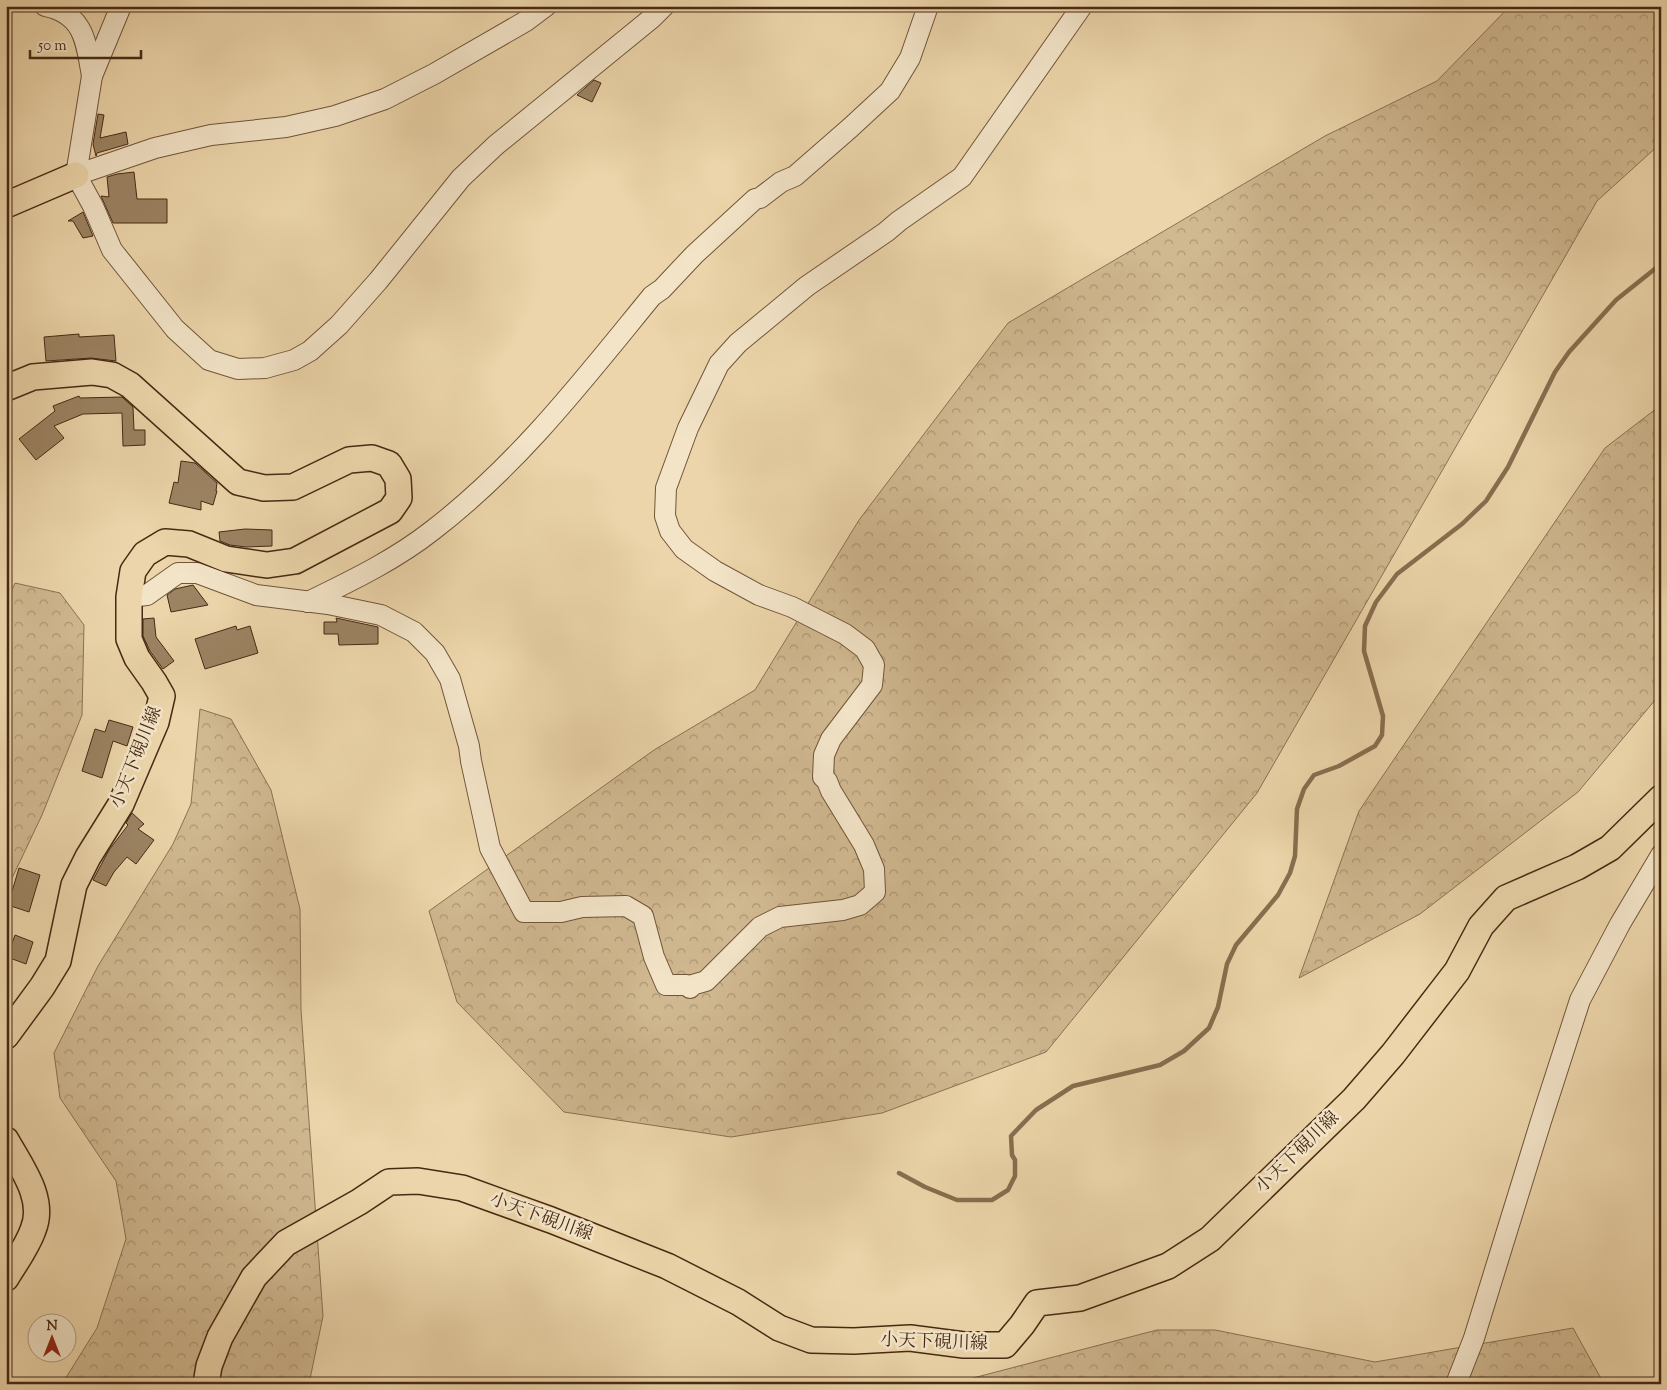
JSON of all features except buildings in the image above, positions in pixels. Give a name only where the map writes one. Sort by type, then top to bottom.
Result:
[{"type":"main road","points":[[6,205],[76,174]]},
{"type":"main road","name":"小天下硯川線","points":[[6,388],[33,377],[92,372],[112,375],[130,384],[238,482],[264,488],[293,487],[349,460],[372,458],[389,464],[398,479],[399,498],[390,511],[295,561],[267,565],[226,559],[189,544],[165,542],[145,554],[133,571],[129,597],[129,638],[137,658],[162,696],[156,722],[121,804],[88,857],[74,885],[58,961],[42,987],[6,1036]]},
{"type":"main road","name":"小天下硯川線","points":[[206,1384],[220,1337],[254,1277],[286,1242],[359,1202],[389,1182],[418,1181],[462,1188],[551,1220],[668,1266],[738,1302],[779,1328],[811,1340],[910,1338],[964,1345],[1005,1345],[1037,1303],[1080,1298],[1168,1266],[1210,1239],[1354,1099],[1393,1054],[1457,971],[1481,926],[1506,898],[1578,867],[1610,848],[1661,798]]},
{"type":"main road","points":[[6,1140],[33,1190],[36,1211],[34,1230],[6,1278]]},
{"type":"street","points":[[45,6],[54,8],[76,22],[85,37],[92,76]]},
{"type":"street","points":[[121,6],[92,76],[76,174],[93,206],[112,250],[175,329],[209,360],[238,369],[265,368],[294,360],[310,351],[340,325],[461,178],[496,145],[652,18],[664,6]]},
{"type":"street","points":[[76,174],[155,148],[211,136],[286,127],[335,116],[385,99],[434,74],[518,26],[546,6]]},
{"type":"street","points":[[308,602],[348,583],[395,556],[432,531],[483,488],[550,421],[652,296],[662,289],[695,254],[755,199],[760,198],[781,182],[795,176],[890,91],[910,58],[928,6]]},
{"type":"street","points":[[129,597],[147,595],[178,573],[197,573],[256,595],[308,602],[381,616],[414,632],[435,653],[450,679],[470,746],[471,761],[490,848],[524,912],[561,912],[582,908],[626,906],[643,916],[654,957],[666,985],[687,985],[690,988],[692,985],[706,981],[760,927],[780,917],[843,910],[860,905],[875,892],[874,869],[864,845],[827,782],[822,777],[824,755],[831,739],[872,685],[874,665],[866,649],[845,634],[792,607],[759,595],[714,571],[684,549],[670,531],[665,516],[666,488],[688,428],[719,364],[738,343],[807,286],[962,177],[1082,6]]},
{"type":"street","points":[[1456,1384],[1474,1338],[1580,1000],[1620,924],[1661,855]]},
{"type":"green space","points":[[1510,6],[1661,6],[1661,143],[1597,201],[1257,793],[1046,1052],[882,1113],[731,1137],[564,1112],[457,1002],[429,911],[654,750],[755,690],[859,520],[1008,323],[1325,136],[1437,81]]},
{"type":"green space","points":[[1661,405],[1661,693],[1578,792],[1420,914],[1299,978],[1359,811],[1605,448]]},
{"type":"green space","points":[[15,583],[60,593],[84,625],[82,715],[42,815],[6,891],[6,603]]},
{"type":"green space","points":[[200,709],[231,719],[271,790],[300,909],[301,1010],[323,1316],[309,1384],[62,1384],[76,1362],[78,1362],[78,1358],[97,1328],[126,1239],[116,1181],[60,1098],[54,1053],[98,966],[173,844],[191,804]]},
{"type":"green space","points":[[1573,1328],[1604,1384],[950,1384],[1157,1330],[1215,1330],[1375,1362]]},
{"type":"waterway","points":[[899,1173],[925,1187],[957,1200],[992,1200],[1008,1190],[1015,1176],[1015,1160],[1012,1155],[1011,1136],[1036,1110],[1073,1086],[1160,1065],[1184,1051],[1209,1028],[1218,1007],[1227,964],[1236,945],[1278,895],[1290,873],[1295,856],[1297,809],[1304,789],[1314,775],[1339,766],[1375,746],[1382,735],[1383,716],[1364,651],[1365,626],[1376,602],[1397,574],[1462,524],[1486,501],[1508,467],[1555,372],[1569,352],[1616,300],[1661,264]]}]
